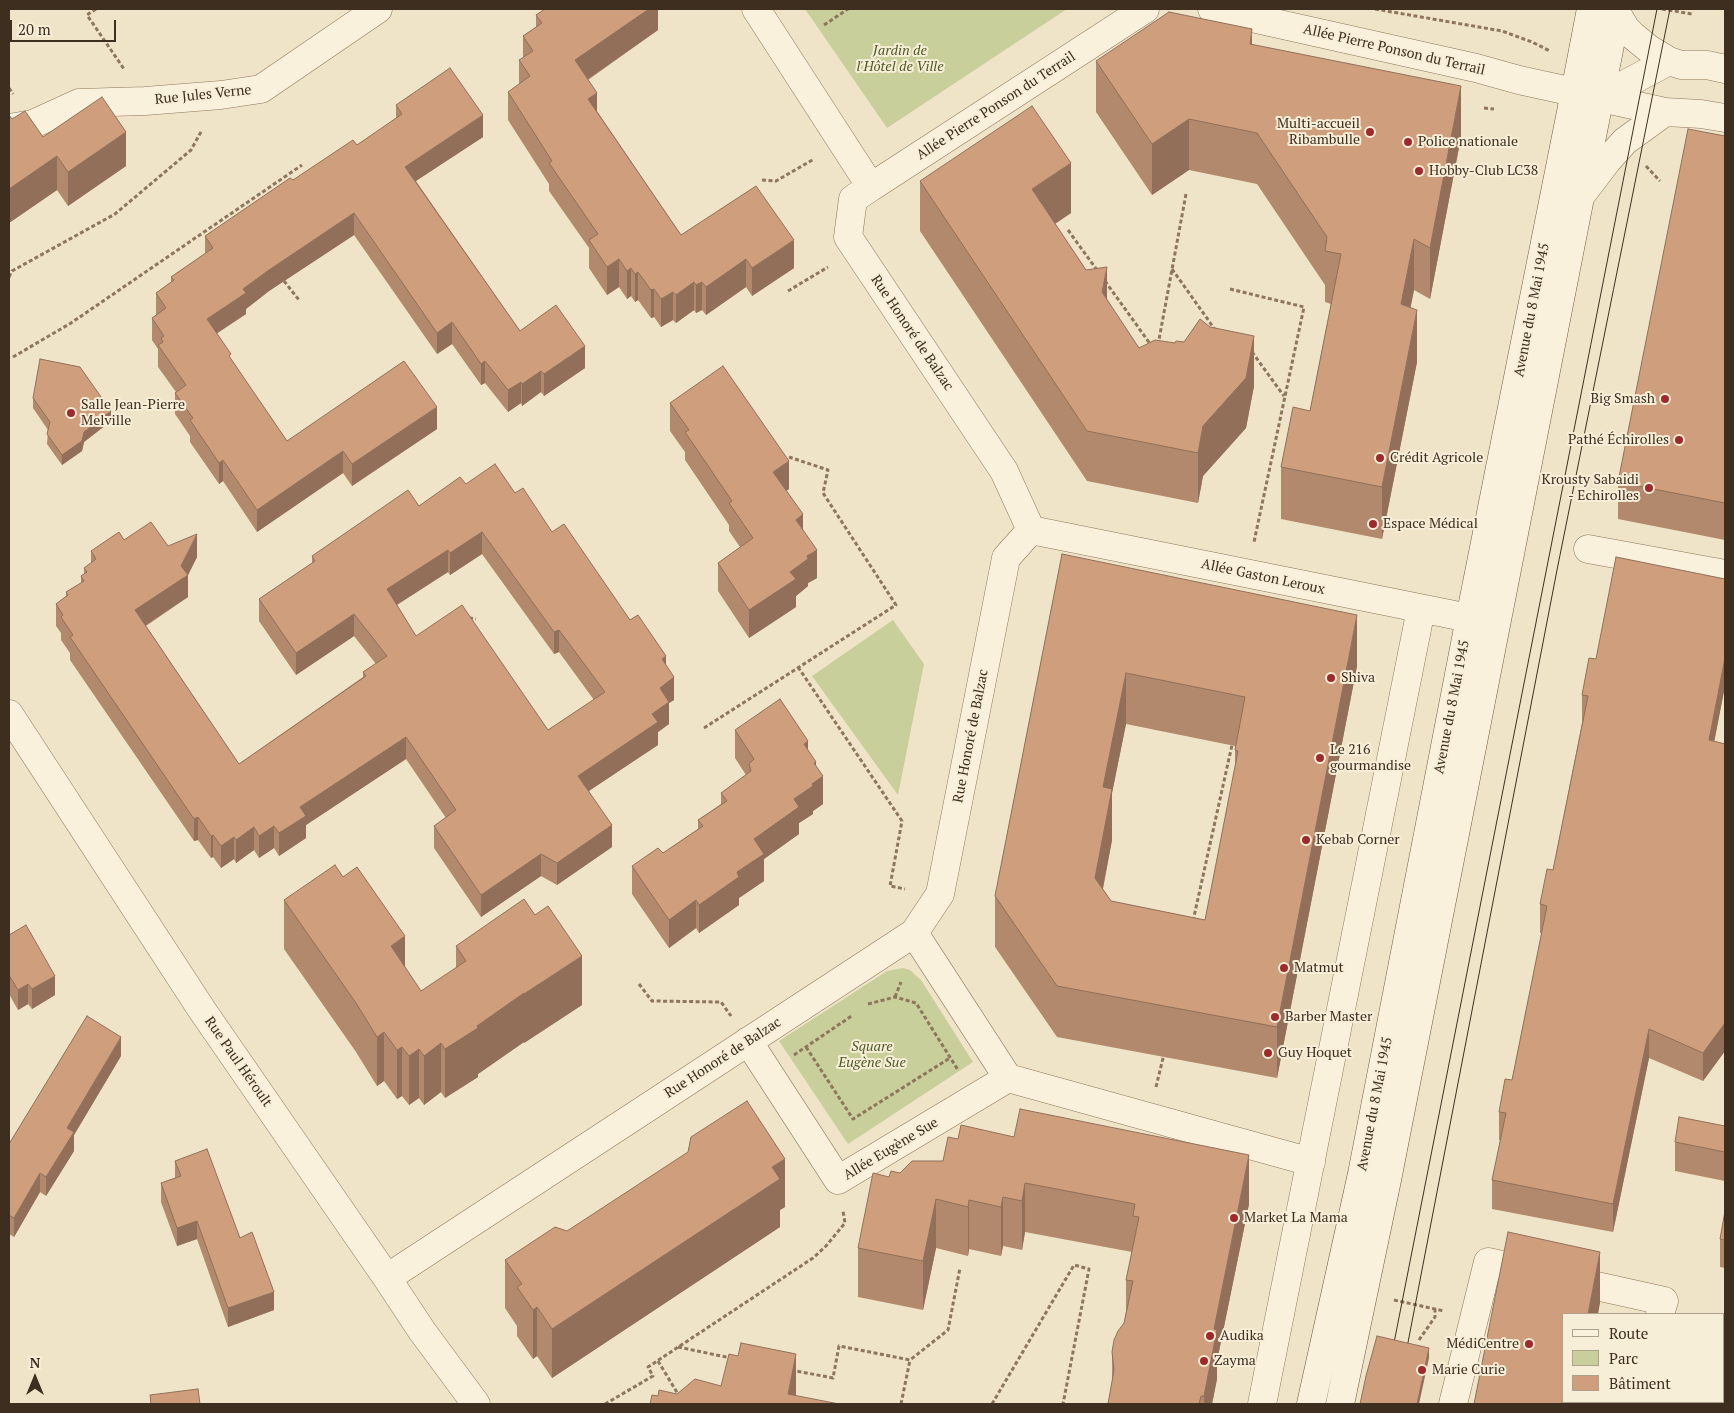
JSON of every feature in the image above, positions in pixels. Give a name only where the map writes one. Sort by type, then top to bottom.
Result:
[{"type":"street","name":"Rue Jules Verne","points":[[9,131],[15,127],[32,124],[79,104],[221,95],[261,89],[378,9]]},
{"type":"street","points":[[756,9],[871,187]]},
{"type":"street","name":"Allée Pierre Ponson du Terrail","points":[[871,187],[1145,9]]},
{"type":"street","name":"Allée Pierre Ponson du Terrail","points":[[1212,9],[1467,66],[1519,80],[1600,86],[1665,112],[1701,114],[1725,118]]},
{"type":"street","points":[[1605,10],[1649,49],[1669,61],[1725,69]]},
{"type":"street","name":"Avenue du 8 Mai 1945","points":[[1340,1404],[1387,1180],[1482,621],[1579,198],[1600,86],[1605,10]]},
{"type":"street","name":"Avenue du 8 Mai 1945","points":[[1311,1404],[1600,86],[1605,10]]},
{"type":"street","points":[[1600,86],[1669,61]]},
{"type":"street","points":[[1579,198],[1625,141],[1665,112]]},
{"type":"street","name":"Rue Honoré de Balzac","points":[[387,1278],[914,933],[940,894],[1006,558],[1032,530],[1004,471],[848,237],[854,198],[871,187]]},
{"type":"street","name":"Allée Gaston Leroux","points":[[1032,530],[1482,621]]},
{"type":"street","points":[[1588,549],[1725,574]]},
{"type":"street","points":[[1262,1404],[1421,610]]},
{"type":"street","name":"Rue Paul Héroult","points":[[9,714],[202,1010],[387,1278],[422,1332],[476,1404]]},
{"type":"street","points":[[914,933],[1008,1078],[1311,1162]]},
{"type":"street","name":"Allée Eugène Sue","points":[[748,1041],[838,1180],[1008,1078]]},
{"type":"street","points":[[1453,1404],[1488,1262],[1664,1301],[1660,1313]]},
{"type":"path","points":[[96,9],[87,15],[145,101]]},
{"type":"path","points":[[824,25],[848,9]]},
{"type":"path","points":[[1375,9],[1502,32],[1532,42]]},
{"type":"path","points":[[1662,9],[1692,14]]},
{"type":"path","points":[[9,277],[12,271],[115,214],[191,150],[221,95]]},
{"type":"path","points":[[762,180],[776,181],[842,142]]},
{"type":"path","points":[[13,357],[71,322],[302,166]]},
{"type":"path","points":[[1156,353],[1186,194]]},
{"type":"path","points":[[234,212],[238,217]]},
{"type":"path","points":[[1068,230],[1151,346]]},
{"type":"path","points":[[788,291],[857,250]]},
{"type":"path","points":[[1172,269],[1216,331]]},
{"type":"path","points":[[284,281],[299,300]]},
{"type":"path","points":[[1230,289],[1304,307],[1259,516]]},
{"type":"path","points":[[1251,350],[1284,396]]},
{"type":"path","points":[[704,728],[896,605],[823,492],[828,470],[789,456]]},
{"type":"path","points":[[462,617],[476,620]]},
{"type":"path","points":[[798,667],[902,821],[890,886],[940,894]]},
{"type":"path","points":[[1192,927],[1232,745],[1230,736]]},
{"type":"path","points":[[639,984],[652,1001],[722,1002],[748,1041]]},
{"type":"path","points":[[862,1009],[870,1003],[895,997],[916,1003],[976,1098]]},
{"type":"path","points":[[768,1072],[854,1014]]},
{"type":"path","points":[[806,1047],[853,1119],[950,1058]]},
{"type":"path","points":[[1150,1118],[1164,1051]]},
{"type":"path","points":[[606,1404],[653,1376],[648,1368],[813,1258],[826,1246],[845,1224],[838,1180]]},
{"type":"path","points":[[992,1404],[1074,1265],[1089,1269],[1063,1404]]},
{"type":"path","points":[[901,1404],[910,1360],[948,1330],[960,1268]]},
{"type":"path","points":[[1388,1298],[1448,1312]]},
{"type":"path","points":[[1419,1340],[1435,1317],[1435,1309]]},
{"type":"path","points":[[785,1368],[833,1378],[839,1346],[910,1360]]},
{"type":"path","points":[[678,1347],[736,1359]]},
{"type":"path","points":[[658,1361],[684,1404]]},
{"type":"green space","name":"Jardin de l'Hôtel de Ville","points":[[805,9],[1067,9],[887,128]]},
{"type":"green space","points":[[893,620],[924,664],[898,795],[812,676]]},
{"type":"green space","name":"Square Eugène Sue","points":[[903,968],[910,970],[921,980],[973,1062],[848,1144],[779,1041],[887,971]]},
{"type":"building","points":[[545,9],[649,9],[575,60],[597,93],[588,99],[681,235],[756,186],[794,240],[752,268],[746,259],[706,287],[702,282],[696,285],[694,282],[676,295],[673,292],[661,299],[654,289],[651,290],[638,272],[635,274],[631,268],[627,271],[619,259],[607,267],[589,240],[598,234],[549,163],[552,161],[508,92],[530,76],[519,60],[533,51],[523,36],[542,23],[536,15]]},
{"type":"building","points":[[1169,12],[1252,29],[1250,44],[1461,86],[1430,248],[1414,239],[1401,304],[1417,310],[1382,487],[1281,467],[1293,407],[1310,411],[1341,254],[1325,251],[1327,237],[1257,133],[1189,119],[1152,144],[1096,61]]},
{"type":"building","points":[[450,68],[483,115],[405,167],[520,331],[556,305],[585,346],[544,374],[541,371],[522,384],[521,382],[508,390],[485,361],[481,364],[452,322],[437,333],[354,213],[269,270],[243,289],[246,293],[207,319],[231,354],[229,356],[287,441],[404,361],[437,407],[352,464],[343,451],[257,510],[223,460],[219,463],[190,420],[193,418],[175,393],[186,385],[158,345],[163,342],[161,338],[164,336],[152,318],[166,308],[156,293],[174,280],[171,277],[213,248],[205,236],[290,178],[293,180],[353,140],[357,145],[402,114],[396,105]]},
{"type":"building","points":[[102,97],[126,132],[68,172],[57,156],[9,189],[9,115],[12,119],[25,111],[43,137]]},
{"type":"building","points":[[1032,106],[1071,163],[1032,189],[1086,270],[1107,267],[1102,292],[1139,348],[1155,340],[1175,343],[1176,341],[1184,342],[1200,319],[1210,327],[1254,336],[1246,378],[1203,426],[1198,453],[1087,431],[920,181]]},
{"type":"building","points":[[1688,129],[1725,136],[1725,503],[1618,482]]},
{"type":"building","name":"Salle Jean-Pierre Melville","points":[[40,359],[80,367],[111,411],[84,432],[82,441],[62,455],[47,434],[50,422],[33,398]]},
{"type":"building","points":[[723,366],[789,461],[773,472],[803,514],[796,520],[817,550],[807,556],[808,559],[790,572],[796,579],[749,610],[718,563],[753,538],[729,503],[732,501],[685,432],[689,430],[670,403]]},
{"type":"building","points":[[495,464],[515,493],[523,488],[552,532],[564,524],[630,620],[638,615],[666,656],[662,659],[674,677],[660,688],[669,702],[652,714],[658,722],[578,776],[612,825],[557,863],[541,854],[481,895],[434,826],[456,810],[406,737],[300,807],[306,816],[279,833],[274,826],[259,836],[254,827],[236,840],[234,837],[221,846],[213,835],[211,836],[198,817],[194,819],[70,637],[73,635],[61,617],[63,615],[56,604],[68,595],[66,592],[84,581],[81,576],[87,572],[84,568],[96,559],[91,551],[119,532],[124,540],[151,522],[168,546],[197,534],[181,566],[188,575],[135,610],[239,764],[366,676],[363,672],[387,656],[354,614],[296,653],[259,599],[315,561],[312,556],[408,490],[419,506],[460,477],[466,484]],"holes":[[[482,532],[554,632],[559,630],[605,692],[548,730],[462,605],[416,636],[387,589],[448,550],[450,553]]]},
{"type":"building","points":[[1062,554],[1357,615],[1277,1027],[1057,986],[995,896]],"holes":[[[1126,673],[1245,697],[1235,750],[1238,751],[1205,920],[1111,901],[1095,878],[1112,789],[1103,787]]]},
{"type":"building","points":[[1616,557],[1725,579],[1725,658],[1709,740],[1725,744],[1725,1023],[1703,1053],[1649,1029],[1613,1204],[1492,1180],[1506,1113],[1499,1112],[1505,1079],[1512,1080],[1547,906],[1540,904],[1547,869],[1553,870],[1588,696],[1582,695],[1589,658],[1596,659]]},
{"type":"building","points":[[780,699],[808,741],[804,744],[823,776],[812,784],[813,786],[794,799],[799,807],[754,839],[764,854],[737,872],[739,877],[699,905],[696,900],[669,920],[632,866],[658,848],[663,853],[703,826],[698,820],[727,801],[721,793],[751,771],[749,764],[754,759],[735,730]]},
{"type":"building","points":[[335,865],[343,877],[357,867],[405,936],[391,946],[421,991],[466,961],[456,946],[524,899],[535,915],[548,906],[582,956],[524,993],[477,1026],[478,1028],[445,1049],[441,1043],[424,1056],[419,1049],[409,1056],[402,1047],[397,1050],[384,1032],[377,1037],[356,1003],[284,900]]},
{"type":"building","points":[[26,925],[55,976],[32,989],[28,984],[18,990],[9,975],[9,935]]},
{"type":"building","points":[[87,1016],[121,1037],[67,1128],[74,1132],[46,1177],[40,1173],[14,1218],[9,1215],[9,1144]]},
{"type":"building","points":[[747,1101],[785,1159],[772,1167],[780,1179],[552,1329],[537,1307],[533,1310],[517,1287],[522,1284],[505,1260],[555,1227],[567,1231],[688,1152],[691,1137]]},
{"type":"building","points":[[1020,1109],[1249,1155],[1214,1329],[1217,1330],[1204,1396],[1201,1396],[1199,1404],[1108,1404],[1114,1370],[1112,1352],[1114,1340],[1124,1323],[1133,1281],[1126,1280],[1139,1217],[1133,1216],[1135,1204],[1025,1183],[1022,1201],[1003,1197],[1001,1207],[969,1200],[968,1207],[936,1199],[923,1261],[858,1248],[873,1173],[889,1177],[891,1171],[900,1173],[912,1161],[943,1161],[948,1137],[958,1139],[961,1125],[1014,1137]]},
{"type":"building","points":[[1679,1117],[1725,1126],[1725,1152],[1675,1142]]},
{"type":"building","points":[[207,1149],[240,1238],[252,1232],[274,1292],[228,1308],[197,1221],[177,1228],[161,1183],[181,1176],[175,1161]]},
{"type":"building","points":[[1725,1211],[1725,1240],[1720,1239]]},
{"type":"building","points":[[1508,1232],[1600,1252],[1588,1313],[1562,1313],[1561,1404],[1474,1404]]},
{"type":"building","points":[[1377,1336],[1429,1348],[1417,1404],[1360,1404]]},
{"type":"building","points":[[741,1343],[796,1354],[788,1394],[839,1404],[650,1404],[652,1395],[658,1396],[659,1390],[677,1394],[695,1379],[721,1386],[729,1354],[738,1356]]},
{"type":"building","points":[[198,1389],[200,1404],[151,1404],[150,1395]]},
{"type":"tram line","points":[[1392,1353],[1657,9]]},
{"type":"tram line","points":[[1405,1358],[1557,570],[1670,9]]},
{"type":"place","name":"Multi-accueil Ribambulle","points":[[1370,132]]},
{"type":"place","name":"Police nationale","points":[[1408,142]]},
{"type":"place","name":"Hobby-Club LC38","points":[[1419,171]]},
{"type":"place","name":"Big Smash","points":[[1665,399]]},
{"type":"place","name":"Salle Jean-Pierre Melville","points":[[71,413]]},
{"type":"place","name":"Pathé Échirolles","points":[[1679,440]]},
{"type":"place","name":"Crédit Agricole","points":[[1380,458]]},
{"type":"place","name":"Krousty Sabaidi - Echirolles","points":[[1649,488]]},
{"type":"place","name":"Espace Médical","points":[[1373,524]]},
{"type":"place","name":"Shiva","points":[[1331,678]]},
{"type":"place","name":"Le 216 gourmandise","points":[[1320,758]]},
{"type":"place","name":"Kebab Corner","points":[[1306,840]]},
{"type":"place","name":"Matmut","points":[[1284,968]]},
{"type":"place","name":"Barber Master","points":[[1275,1017]]},
{"type":"place","name":"Guy Hoquet","points":[[1268,1053]]},
{"type":"place","name":"Market La Mama","points":[[1234,1218]]},
{"type":"place","name":"Audika","points":[[1210,1336]]},
{"type":"place","name":"MédiCentre","points":[[1529,1344]]},
{"type":"place","name":"Zayma","points":[[1204,1361]]},
{"type":"place","name":"Marie Curie","points":[[1422,1370]]}]
